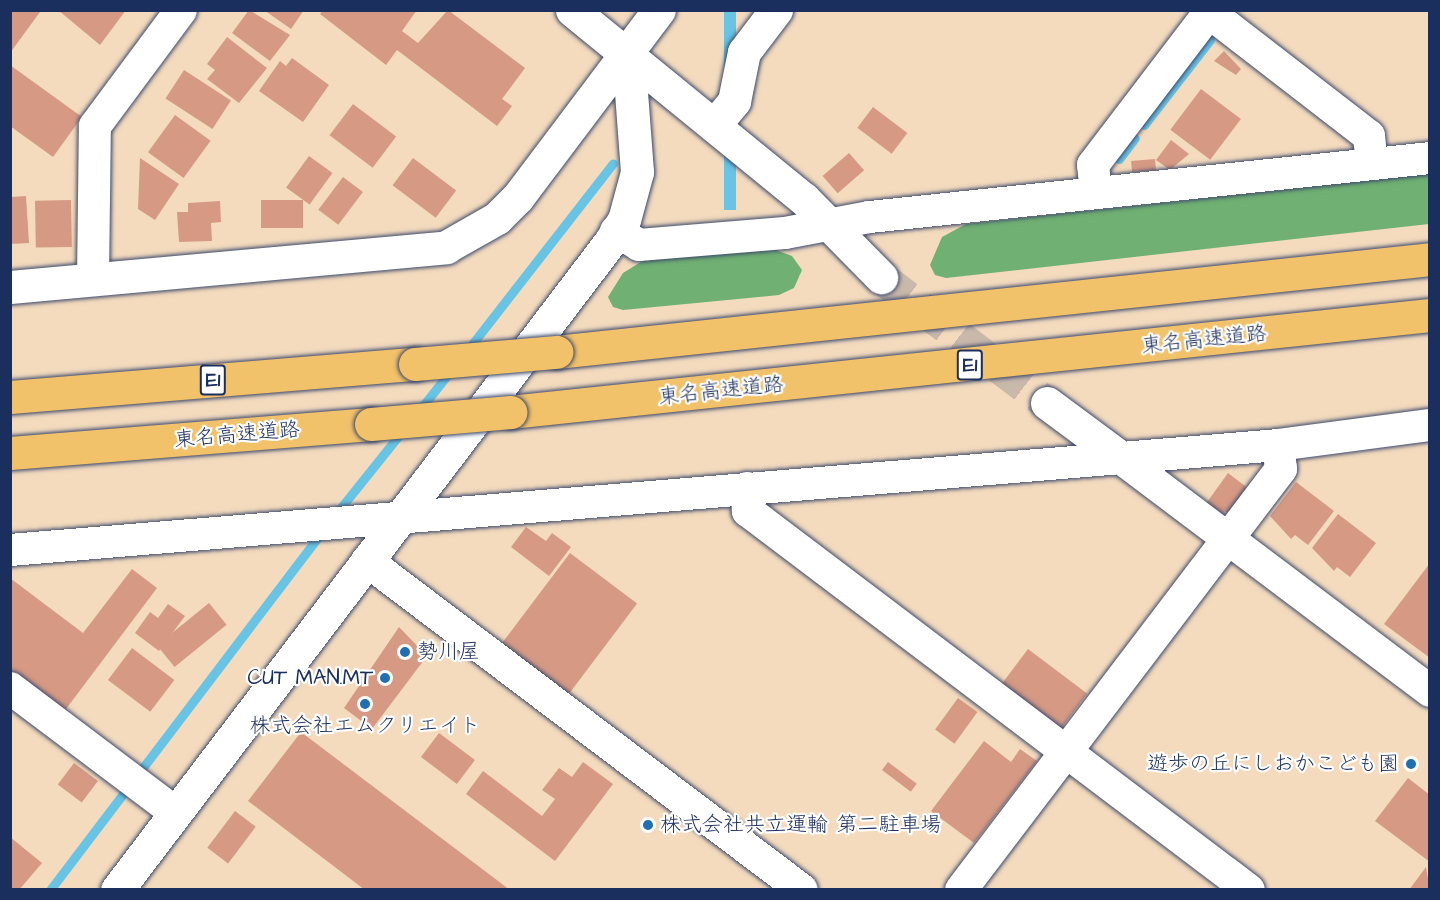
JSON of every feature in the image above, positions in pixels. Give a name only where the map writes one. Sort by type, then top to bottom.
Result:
[{"type":"highway","name":"E1","points":[[10,396],[556,352],[1430,260]]},
{"type":"highway","name":"東名高速道路","points":[[10,453],[510,412],[1430,315]]},
{"type":"street","points":[[93,280],[95,126],[181,10]]},
{"type":"street","points":[[572,10],[628,52],[714,124],[828,225],[881,277]]},
{"type":"street","points":[[10,287],[417,252],[455,243],[498,218],[518,197],[659,10]]},
{"type":"street","points":[[714,124],[734,101],[744,52],[776,10]]},
{"type":"street","points":[[1096,193],[1093,165],[1209,11],[1369,136],[1372,164]]},
{"type":"street","points":[[132,884],[166,806],[367,561],[386,522],[616,231],[637,172],[628,52]]},
{"type":"street","points":[[616,231],[639,245],[1430,158]]},
{"type":"street","points":[[1047,403],[1430,691]]},
{"type":"street","points":[[10,550],[386,522],[747,488],[1278,445],[1430,425]]},
{"type":"street","points":[[961,890],[1281,469],[1278,445]]},
{"type":"street","points":[[747,488],[748,512],[1249,890]]},
{"type":"street","points":[[367,561],[802,890]]},
{"type":"street","points":[[10,688],[166,806]]},
{"type":"green space","points":[[1429,174],[1429,224],[946,278],[935,275],[930,265],[942,237],[966,224]]},
{"type":"green space","points":[[776,250],[792,256],[802,270],[794,288],[779,295],[623,310],[613,307],[608,297],[623,273],[644,260]]},
{"type":"water","points":[[724,11],[736,11],[736,210],[724,210]]},
{"type":"pier","points":[[687,54],[699,63],[609,177],[601,167]]},
{"type":"building","points":[[10,10],[40,12],[10,53]]},
{"type":"building","points":[[58,10],[126,10],[100,45]]},
{"type":"building","points":[[249,10],[290,35],[270,61],[232,33]]},
{"type":"building","points":[[264,10],[304,10],[291,29]]},
{"type":"building","points":[[323,10],[417,10],[402,31],[418,43],[448,10],[525,68],[502,99],[512,106],[497,126],[397,50],[386,65],[320,14]]},
{"type":"building","points":[[227,37],[267,68],[239,103],[207,79],[215,70],[207,64]]},
{"type":"building","points":[[1224,51],[1241,69],[1236,75],[1214,61]]},
{"type":"building","points":[[292,58],[329,85],[303,122],[259,91],[280,61],[286,66]]},
{"type":"building","points":[[10,65],[82,117],[53,157],[10,126]]},
{"type":"building","points":[[184,70],[231,100],[212,129],[165,99]]},
{"type":"building","points":[[1201,89],[1241,119],[1210,160],[1170,130]]},
{"type":"building","points":[[353,104],[396,136],[373,168],[330,135]]},
{"type":"building","points":[[873,107],[907,133],[892,154],[857,128]]},
{"type":"building","points":[[175,115],[211,141],[184,178],[148,152]]},
{"type":"building","points":[[1171,140],[1189,154],[1170,170],[1156,160]]},
{"type":"building","points":[[849,153],[864,170],[838,193],[823,176]]},
{"type":"building","points":[[309,156],[332,173],[310,205],[286,188]]},
{"type":"building","points":[[140,158],[179,184],[155,220],[138,209]]},
{"type":"building","points":[[413,158],[456,190],[436,218],[393,185]]},
{"type":"building","points":[[1155,159],[1156,170],[1132,172],[1131,161]]},
{"type":"building","points":[[343,177],[363,192],[338,225],[318,210]]},
{"type":"building","points":[[26,196],[29,243],[10,244],[10,197]]},
{"type":"building","points":[[71,200],[72,247],[36,248],[35,201]]},
{"type":"building","points":[[261,200],[303,200],[303,228],[261,228]]},
{"type":"building","points":[[220,201],[221,222],[211,223],[212,241],[179,242],[177,212],[188,212],[188,203]]},
{"type":"building","points":[[1228,473],[1249,489],[1229,514],[1225,511],[1220,516],[1205,505]]},
{"type":"building","points":[[1296,482],[1334,511],[1308,545],[1295,535],[1291,539],[1270,516]]},
{"type":"building","points":[[1338,514],[1376,543],[1350,577],[1337,567],[1334,571],[1312,548]]},
{"type":"building","points":[[526,527],[546,541],[552,533],[571,547],[549,576],[511,547]]},
{"type":"building","points":[[570,553],[637,604],[565,699],[498,648]]},
{"type":"building","points":[[1430,563],[1430,658],[1384,624]]},
{"type":"building","points":[[132,569],[157,588],[63,713],[10,673],[10,578],[83,633]]},
{"type":"building","points":[[209,603],[227,625],[175,667],[157,645]]},
{"type":"building","points":[[168,604],[185,616],[159,651],[135,633],[150,612],[158,618]]},
{"type":"building","points":[[399,627],[427,656],[372,729],[344,708]]},
{"type":"building","points":[[132,648],[174,680],[150,712],[108,680]]},
{"type":"building","points":[[1028,649],[1087,694],[1060,729],[1001,685]]},
{"type":"building","points":[[958,698],[977,712],[954,744],[935,730]]},
{"type":"building","points":[[301,732],[510,890],[365,890],[248,801]]},
{"type":"building","points":[[439,733],[475,760],[457,784],[421,757]]},
{"type":"building","points":[[984,741],[1011,762],[1020,749],[1037,761],[974,843],[931,811]]},
{"type":"building","points":[[583,762],[613,784],[555,861],[466,794],[483,771],[542,816],[555,799],[542,790],[559,768],[572,777]]},
{"type":"building","points":[[888,762],[917,784],[911,792],[882,770]]},
{"type":"building","points":[[74,763],[98,781],[82,803],[58,785]]},
{"type":"building","points":[[1408,778],[1430,795],[1430,862],[1375,821]]},
{"type":"building","points":[[235,811],[256,827],[228,863],[207,848]]},
{"type":"building","points":[[10,837],[42,863],[19,890],[10,890]]},
{"type":"building","points":[[1426,867],[1430,890],[1409,890]]},
{"type":"waterway","points":[[1144,125],[1210,40]]},
{"type":"waterway","points":[[1119,159],[1135,138]]},
{"type":"waterway","points":[[466,352],[613,163]]},
{"type":"waterway","points":[[418,412],[452,369]]},
{"type":"waterway","points":[[335,515],[403,430]]},
{"type":"waterway","points":[[50,890],[321,533]]},
{"type":"tunnel","points":[[881,277],[1047,403]]},
{"type":"place","name":"勢川屋","points":[[405,652]]},
{"type":"place","name":"CUT MAN.MT","points":[[385,678]]},
{"type":"place","name":"株式会社エムクリエイト","points":[[365,704]]},
{"type":"place","name":"遊歩の丘にしおかこども園","points":[[1411,764]]},
{"type":"place","name":"株式会社共立運輸 第二駐車場","points":[[648,825]]}]
